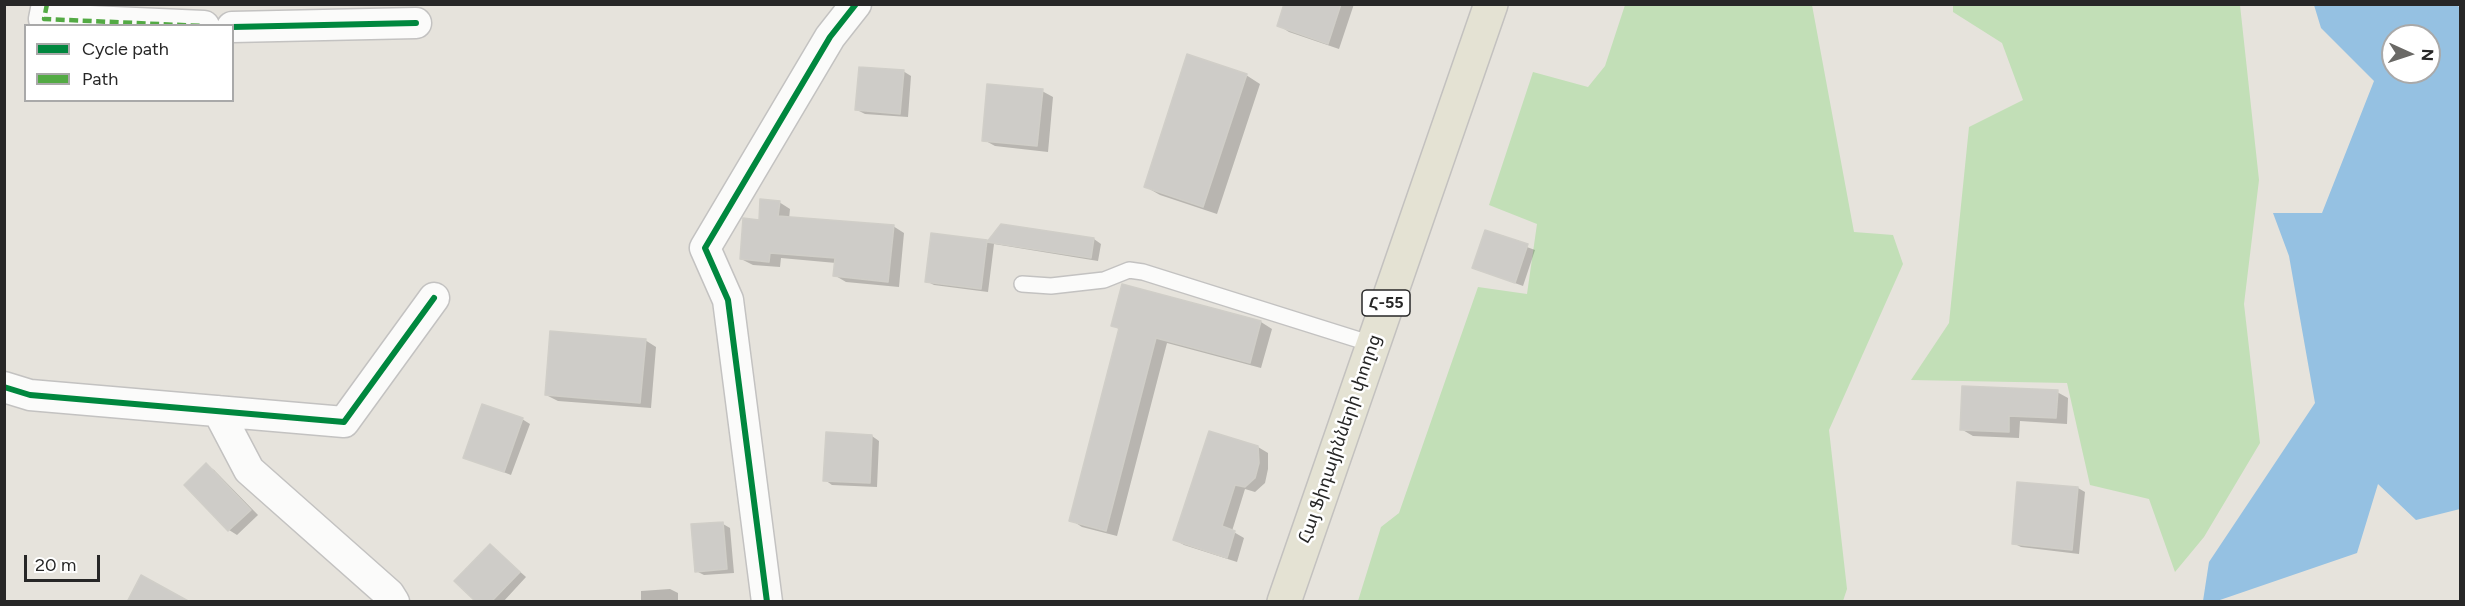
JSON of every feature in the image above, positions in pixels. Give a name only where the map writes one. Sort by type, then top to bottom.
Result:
[{"type":"main road","name":"Հայ Ֆիդայինների փողոց","points":[[1284,602],[1491,4]]},
{"type":"street","points":[[47,4],[44,19],[158,24]]},
{"type":"street","points":[[767,602],[728,300],[705,248],[830,38],[856,4]]},
{"type":"street","points":[[234,27],[416,23]]},
{"type":"street","points":[[4,387],[30,395],[344,422],[434,298]]},
{"type":"street","points":[[218,411],[249,470],[389,594],[394,602]]},
{"type":"lane","points":[[1022,284],[1052,286],[1104,280],[1129,270],[1143,272],[1372,344]]},
{"type":"green space","points":[[1625,5],[1812,5],[1854,232],[1893,235],[1903,264],[1829,430],[1847,589],[1843,601],[1358,601],[1381,527],[1399,513],[1478,287],[1527,294],[1537,224],[1489,205],[1533,72],[1588,87],[1605,66]]},
{"type":"green space","points":[[1953,5],[2240,5],[2259,180],[2244,304],[2260,443],[2204,537],[2175,572],[2149,499],[2090,485],[2067,383],[1911,380],[1949,323],[1969,127],[2023,100],[2002,43],[1953,12]]},
{"type":"water","points":[[2456,4],[2460,8],[2460,509],[2416,520],[2378,484],[2357,553],[2217,601],[2203,601],[2209,562],[2315,403],[2289,256],[2273,213],[2322,213],[2374,81],[2321,28],[2314,5]]},
{"type":"building","points":[[1284,4],[1341,4],[1328,44],[1277,26]]},
{"type":"building","points":[[1187,54],[1247,74],[1203,207],[1144,187]]},
{"type":"building","points":[[859,67],[904,70],[900,114],[855,110]]},
{"type":"building","points":[[987,84],[1043,89],[1037,146],[982,141]]},
{"type":"building","points":[[760,199],[780,201],[778,216],[894,225],[888,282],[833,276],[835,258],[770,253],[769,262],[740,259],[743,218],[759,220]]},
{"type":"building","points":[[1001,224],[1094,238],[1091,258],[987,242]]},
{"type":"building","points":[[1485,230],[1528,244],[1515,283],[1472,268]]},
{"type":"building","points":[[931,233],[987,240],[981,289],[925,282]]},
{"type":"building","points":[[1122,284],[1261,321],[1250,363],[1156,338],[1106,531],[1069,521],[1119,328],[1111,326]]},
{"type":"building","points":[[550,331],[646,339],[640,403],[545,395]]},
{"type":"building","points":[[1962,386],[2058,390],[2056,418],[2009,416],[2009,432],[1960,430]]},
{"type":"building","points":[[482,404],[523,418],[504,472],[463,458]]},
{"type":"building","points":[[1209,431],[1258,446],[1259,463],[1255,478],[1245,487],[1235,485],[1222,526],[1235,531],[1227,558],[1173,540]]},
{"type":"building","points":[[826,432],[872,435],[870,483],[823,481]]},
{"type":"building","points":[[206,463],[251,510],[228,531],[184,485]]},
{"type":"building","points":[[2017,482],[2078,487],[2072,550],[2012,544]]},
{"type":"building","points":[[723,522],[727,569],[695,572],[691,524]]},
{"type":"building","points":[[490,544],[520,572],[491,602],[476,602],[454,581]]},
{"type":"building","points":[[141,575],[190,602],[127,602]]},
{"type":"marked path","points":[[47,4],[44,19],[158,24]]},
{"type":"cycle path","points":[[767,602],[728,300],[705,248],[830,37],[856,4]]},
{"type":"cycle path","points":[[234,27],[416,23]]},
{"type":"cycle path","points":[[4,387],[30,395],[344,422],[434,298]]}]
